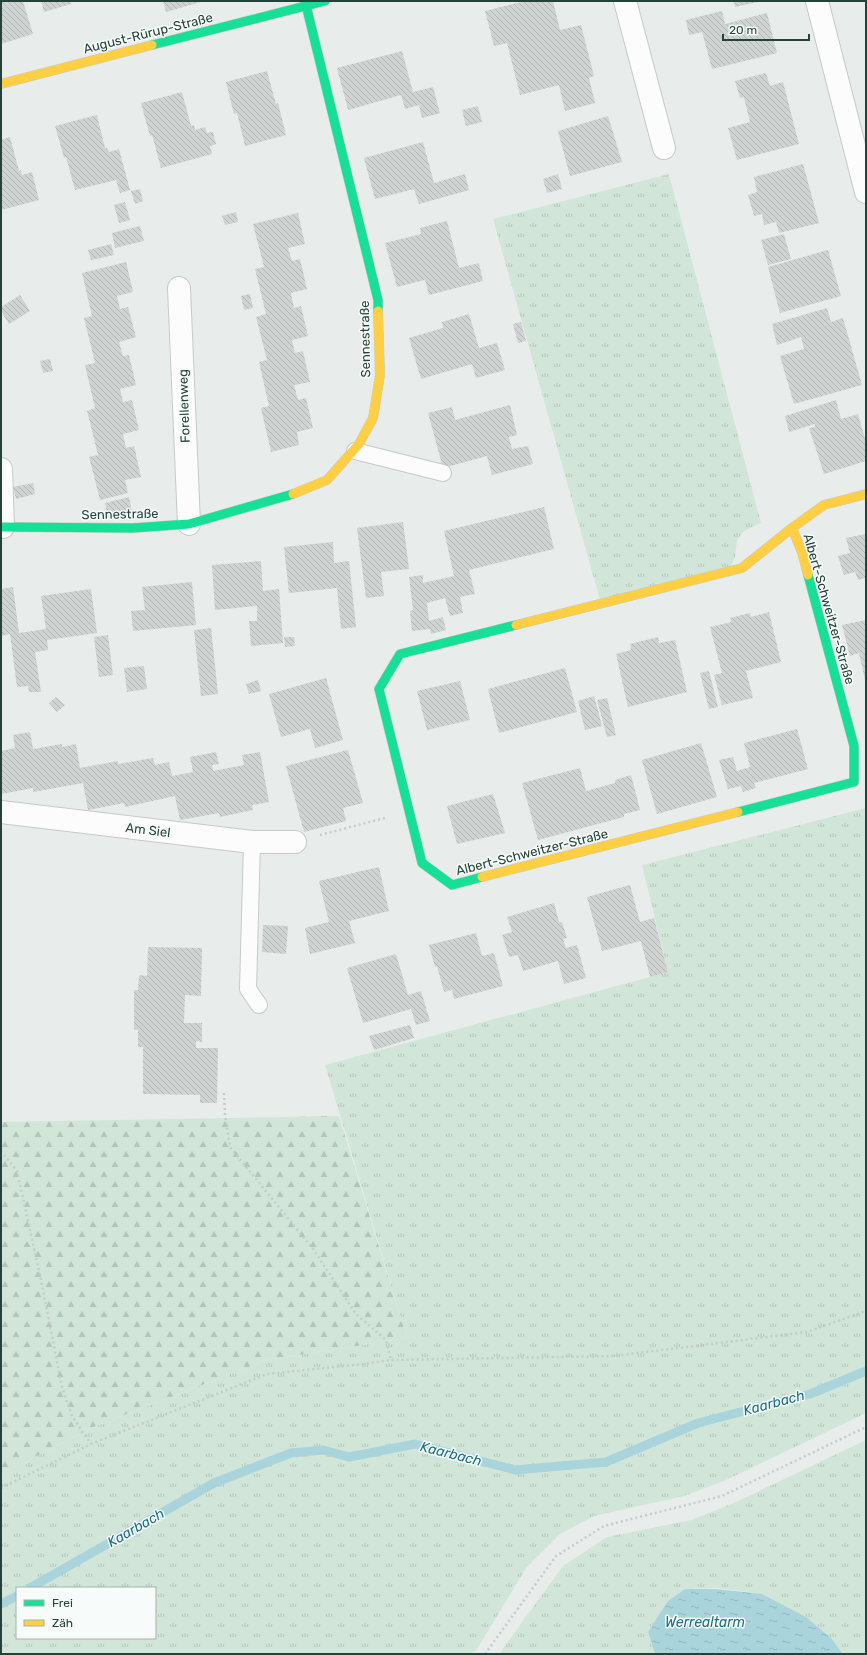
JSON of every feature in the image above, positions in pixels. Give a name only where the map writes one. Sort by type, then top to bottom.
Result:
[{"type":"street","name":"August-Rürup-Straße","points":[[1,84],[306,3],[325,1]]},
{"type":"street","points":[[625,1],[664,148]]},
{"type":"street","points":[[817,1],[866,192]]},
{"type":"street","name":"Sennestraße","points":[[2,527],[133,528],[189,524],[287,497],[327,480],[355,451],[373,418],[380,375],[378,300],[306,3]]},
{"type":"street","name":"Forellenweg","points":[[179,288],[189,524]]},
{"type":"street","points":[[1,469],[2,527]]},
{"type":"street","name":"Albert-Schweitzer-Straße","points":[[792,528],[802,552],[854,746],[854,782],[452,885],[422,863],[411,812],[379,689],[400,654],[742,568],[792,528],[824,505],[866,494]]},
{"type":"street","name":"Am Siel","points":[[1,812],[252,842],[295,842]]},
{"type":"lane","points":[[355,451],[443,473]]},
{"type":"lane","points":[[252,842],[248,989],[259,1005]]},
{"type":"path","points":[[295,842],[411,812]]},
{"type":"path","points":[[224,1093],[225,1115],[230,1147],[313,1249],[356,1314],[386,1340],[391,1360]]},
{"type":"path","points":[[1,1151],[17,1170],[62,1387],[72,1416],[91,1444]]},
{"type":"path","points":[[1,1488],[91,1444],[267,1374],[391,1360],[614,1356],[807,1332],[866,1311]]},
{"type":"path","points":[[485,1654],[556,1556],[604,1526],[722,1496],[866,1427]]},
{"type":"green space","points":[[669,174],[761,523],[744,531],[737,540],[735,557],[729,570],[602,607],[493,219]]},
{"type":"green space","points":[[866,808],[866,1413],[724,1481],[684,1496],[594,1516],[560,1534],[526,1568],[476,1651],[468,1654],[1,1654],[1,1474],[96,1426],[266,1360],[407,1338],[325,1065],[668,972],[642,865]]},
{"type":"green space","points":[[339,1116],[407,1338],[266,1360],[96,1426],[1,1474],[1,1122]]},
{"type":"green space","points":[[866,1440],[866,1653],[843,1654],[831,1638],[763,1594],[716,1588],[685,1589],[648,1632],[655,1654],[502,1654],[501,1651],[563,1566],[607,1537],[691,1520],[736,1502]]},
{"type":"water","name":"Werrealtarm","points":[[685,1589],[716,1589],[762,1594],[806,1617],[831,1638],[843,1654],[655,1654],[648,1632],[668,1601]]},
{"type":"building","points":[[1,1],[23,1],[33,34],[1,44]]},
{"type":"building","points":[[41,1],[70,1],[71,4],[44,12]]},
{"type":"building","points":[[163,1],[204,1],[166,12]]},
{"type":"building","points":[[525,1],[553,1],[560,30],[581,25],[594,76],[589,78],[595,103],[565,111],[559,85],[520,95],[507,43],[494,46],[485,11]]},
{"type":"building","points":[[734,1],[758,1],[758,2],[735,7]]},
{"type":"building","points":[[722,11],[725,24],[767,13],[777,53],[712,69],[702,32],[689,35],[686,20]]},
{"type":"building","points":[[402,51],[413,92],[433,87],[440,113],[422,118],[419,105],[405,109],[401,95],[348,110],[337,68]]},
{"type":"building","points":[[267,71],[276,104],[278,103],[286,135],[245,146],[237,113],[234,114],[226,82]]},
{"type":"building","points":[[766,73],[770,86],[783,82],[799,144],[737,160],[728,128],[750,122],[744,97],[740,98],[735,81]]},
{"type":"building","points":[[182,92],[191,126],[194,125],[195,130],[205,127],[207,133],[213,132],[216,144],[210,146],[212,154],[161,168],[141,103]]},
{"type":"building","points":[[478,106],[482,122],[466,126],[462,110]]},
{"type":"building","points":[[97,115],[105,148],[107,148],[109,152],[119,149],[130,190],[120,193],[116,180],[75,190],[66,157],[64,158],[55,126]]},
{"type":"building","points":[[608,116],[622,162],[570,176],[558,131]]},
{"type":"building","points":[[10,137],[19,171],[21,170],[22,175],[32,172],[39,200],[1,210],[1,140]]},
{"type":"building","points":[[423,142],[434,183],[465,174],[469,190],[419,204],[414,189],[375,199],[364,158]]},
{"type":"building","points":[[803,164],[819,223],[779,233],[776,222],[764,225],[762,214],[754,216],[748,195],[757,192],[754,177]]},
{"type":"building","points":[[558,174],[562,189],[547,193],[543,179]]},
{"type":"building","points":[[140,189],[143,201],[135,204],[131,191]]},
{"type":"building","points":[[125,202],[130,220],[119,223],[114,205]]},
{"type":"building","points":[[236,212],[238,222],[225,225],[222,216]]},
{"type":"building","points":[[298,213],[305,244],[288,248],[292,261],[300,259],[307,289],[291,293],[294,308],[301,306],[308,336],[292,340],[295,353],[303,351],[310,382],[294,385],[298,400],[306,398],[313,428],[297,432],[299,445],[271,452],[261,408],[269,406],[259,362],[267,360],[256,317],[266,314],[255,269],[264,267],[253,224]]},
{"type":"building","points":[[447,221],[459,268],[479,263],[483,281],[429,295],[425,280],[397,287],[385,243],[421,234],[420,228]]},
{"type":"building","points":[[140,226],[144,241],[115,248],[112,233]]},
{"type":"building","points":[[784,234],[791,259],[768,265],[761,240]]},
{"type":"building","points":[[111,244],[114,255],[91,260],[88,250]]},
{"type":"building","points":[[828,250],[841,296],[780,313],[768,267]]},
{"type":"building","points":[[126,262],[133,292],[117,296],[120,309],[128,307],[136,337],[119,342],[123,356],[129,355],[136,385],[120,389],[123,402],[132,400],[139,430],[123,434],[126,448],[134,446],[141,477],[125,480],[128,493],[100,500],[89,457],[98,455],[87,411],[95,408],[85,365],[95,363],[84,318],[92,316],[82,273]]},
{"type":"building","points":[[250,294],[253,308],[244,310],[241,296]]},
{"type":"building","points":[[20,295],[30,311],[9,324],[1,311],[1,307]]},
{"type":"building","points":[[827,308],[831,322],[843,318],[862,385],[794,404],[780,356],[804,349],[801,337],[777,345],[772,324]]},
{"type":"building","points":[[469,314],[479,348],[497,343],[505,370],[476,378],[472,364],[421,379],[409,338],[443,328],[442,322]]},
{"type":"building","points":[[521,322],[526,341],[518,343],[513,324]]},
{"type":"building","points":[[50,359],[53,371],[43,373],[40,361]]},
{"type":"building","points":[[836,400],[841,419],[858,414],[866,442],[866,461],[824,474],[809,428],[815,427],[815,424],[789,432],[785,416]]},
{"type":"building","points":[[510,405],[517,435],[509,437],[512,449],[528,446],[533,464],[492,475],[487,456],[443,468],[428,413],[452,407],[455,420]]},
{"type":"building","points":[[33,483],[35,494],[16,499],[13,487]]},
{"type":"building","points":[[129,497],[132,512],[108,518],[105,503]]},
{"type":"building","points":[[544,507],[554,549],[469,570],[475,594],[460,597],[463,613],[450,616],[445,598],[427,603],[429,621],[443,617],[446,630],[431,634],[430,629],[412,631],[410,611],[413,610],[409,577],[423,575],[423,583],[454,576],[444,531]]},
{"type":"building","points":[[403,522],[409,569],[381,572],[384,596],[366,598],[357,528]]},
{"type":"building","points":[[866,534],[866,578],[858,580],[855,572],[844,575],[838,556],[850,553],[846,538]]},
{"type":"building","points":[[333,542],[334,563],[349,561],[356,627],[341,629],[337,588],[289,593],[284,547]]},
{"type":"building","points":[[261,561],[263,591],[279,589],[283,643],[251,646],[249,621],[257,621],[257,606],[215,610],[212,565]]},
{"type":"building","points":[[192,582],[196,625],[133,631],[131,611],[145,610],[142,587]]},
{"type":"building","points":[[13,587],[19,633],[46,629],[41,596],[91,589],[97,633],[47,640],[48,650],[35,652],[41,692],[29,692],[28,686],[17,687],[10,634],[1,636],[1,589]]},
{"type":"building","points":[[769,612],[781,662],[746,671],[753,698],[722,705],[714,675],[722,673],[710,627],[731,622],[730,618],[750,613],[751,617]]},
{"type":"building","points":[[866,620],[865,680],[859,653],[850,656],[842,625]]},
{"type":"building","points":[[211,628],[218,694],[201,696],[194,630]]},
{"type":"building","points":[[108,635],[113,675],[99,677],[94,637]]},
{"type":"building","points":[[284,637],[294,637],[295,646],[285,647]]},
{"type":"building","points":[[658,637],[659,643],[675,640],[687,692],[628,707],[616,654],[631,650],[630,644]]},
{"type":"building","points":[[144,666],[147,689],[127,692],[124,668]]},
{"type":"building","points":[[565,668],[577,712],[499,733],[488,689]]},
{"type":"building","points":[[709,671],[718,707],[709,709],[700,673]]},
{"type":"building","points":[[326,678],[343,740],[315,748],[310,729],[281,737],[269,694]]},
{"type":"building","points":[[258,680],[261,691],[249,694],[246,684]]},
{"type":"building","points":[[460,681],[470,720],[427,730],[417,691]]},
{"type":"building","points":[[594,696],[602,726],[585,730],[578,701]]},
{"type":"building","points":[[56,697],[65,705],[57,712],[49,703]]},
{"type":"building","points":[[607,698],[616,735],[607,737],[597,700]]},
{"type":"building","points":[[797,729],[808,769],[754,783],[756,788],[743,792],[741,786],[728,789],[719,760],[733,757],[737,771],[750,767],[744,743]]},
{"type":"building","points":[[30,732],[33,749],[62,744],[62,747],[76,744],[80,768],[118,761],[118,764],[153,758],[155,765],[169,762],[172,776],[193,772],[190,757],[216,752],[219,764],[212,765],[213,771],[244,765],[242,755],[260,752],[269,802],[252,805],[253,810],[220,817],[219,813],[180,820],[175,796],[125,807],[124,803],[88,810],[83,783],[33,792],[33,788],[1,794],[1,751],[15,748],[13,735]]},
{"type":"building","points":[[701,743],[717,797],[657,814],[642,760]]},
{"type":"building","points":[[348,750],[363,803],[343,808],[346,821],[304,832],[286,766]]},
{"type":"building","points":[[580,768],[586,791],[615,783],[615,780],[631,775],[640,810],[624,814],[624,817],[538,840],[522,783]]},
{"type":"building","points":[[493,794],[505,833],[457,844],[447,806]]},
{"type":"building","points":[[379,867],[389,911],[349,921],[355,943],[310,954],[305,928],[329,922],[319,881]]},
{"type":"building","points":[[630,885],[640,922],[654,918],[668,972],[650,977],[641,941],[602,951],[587,897]]},
{"type":"building","points":[[554,903],[559,922],[562,922],[567,938],[563,939],[566,948],[577,945],[586,978],[564,984],[558,961],[523,971],[518,955],[509,957],[502,935],[512,932],[507,917]]},
{"type":"building","points":[[263,925],[288,926],[286,954],[262,952]]},
{"type":"building","points":[[476,933],[482,956],[494,953],[503,986],[454,999],[452,990],[444,992],[437,966],[435,967],[429,945]]},
{"type":"building","points":[[148,947],[202,948],[201,996],[185,995],[184,1023],[202,1023],[202,1042],[196,1041],[196,1048],[218,1048],[217,1103],[200,1103],[200,1095],[143,1094],[143,1047],[138,1047],[138,1030],[134,1029],[134,990],[138,990],[139,975],[147,976]]},
{"type":"building","points":[[396,954],[408,995],[421,991],[430,1021],[416,1025],[411,1009],[363,1023],[347,968]]},
{"type":"building","points":[[410,1025],[414,1038],[374,1050],[369,1036]]},
{"type":"waterway","name":"Kaarbach","points":[[32,1587],[214,1483],[291,1453],[323,1450],[349,1457],[415,1444],[515,1470],[606,1462],[698,1423],[810,1394],[866,1371]]},
{"type":"waterway","name":"Kaarbach","points":[[1,1604],[16,1596]]},
{"type":"traffic: fast","points":[[305,1],[378,300],[378,311]]},
{"type":"traffic: fast","points":[[152,45],[325,1]]},
{"type":"traffic: fast","points":[[1,527],[133,528],[189,524],[293,494]]},
{"type":"traffic: fast","points":[[738,812],[854,782],[854,746],[808,575]]},
{"type":"traffic: fast","points":[[482,877],[452,885],[422,863],[379,689],[400,654],[516,625]]},
{"type":"traffic: slow","points":[[1,84],[152,45]]},
{"type":"traffic: slow","points":[[293,494],[327,480],[359,444],[373,418],[380,375],[378,311]]},
{"type":"traffic: slow","points":[[808,575],[802,552],[792,528],[824,505],[866,494]]},
{"type":"traffic: slow","points":[[516,625],[742,568],[792,528]]},
{"type":"traffic: slow","points":[[482,877],[738,812]]}]
